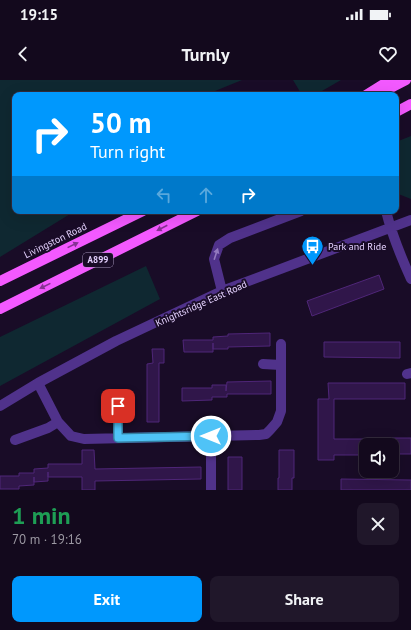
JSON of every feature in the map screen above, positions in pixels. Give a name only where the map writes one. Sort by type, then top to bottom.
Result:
[{"type":"main road","points":[[371,92],[390,80]]},
{"type":"main road","points":[[383,92],[406,80]]},
{"type":"main road","points":[[399,110],[411,104]]},
{"type":"main road","name":"Livingston Road","points":[[0,281],[137,214]]},
{"type":"main road","name":"A899","points":[[0,309],[191,214]]},
{"type":"street","points":[[222,291],[214,259],[219,245],[230,238],[293,214]]},
{"type":"street","points":[[387,214],[390,228],[411,279]]},
{"type":"street","name":"Knightsridge East Road","points":[[0,406],[38,383],[116,341],[222,291],[411,220]]},
{"type":"street","points":[[38,383],[58,422],[71,436],[84,438],[118,438],[266,434],[277,422],[281,411],[280,344]]},
{"type":"street","points":[[263,364],[281,365]]},
{"type":"street","points":[[118,406],[118,438]]},
{"type":"street","points":[[14,440],[48,428],[58,422]]},
{"type":"street","points":[[211,436],[211,490]]},
{"type":"shaded area","points":[[0,80],[242,80],[214,92],[12,92],[12,214],[70,214],[0,257]]},
{"type":"shaded area","points":[[293,80],[341,80],[320,92],[300,92]]},
{"type":"shaded area","points":[[411,136],[411,199],[399,194],[399,141]]},
{"type":"shaded area","points":[[146,266],[160,299],[0,386],[0,337]]},
{"type":"building","points":[[379,275],[384,289],[312,316],[307,301]]},
{"type":"building","points":[[270,333],[270,346],[228,347],[228,349],[213,349],[213,352],[184,352],[183,340],[213,340],[213,337],[228,336],[228,334]]},
{"type":"building","points":[[324,342],[400,342],[400,358],[324,357]]},
{"type":"building","points":[[152,349],[164,349],[164,363],[159,363],[159,422],[147,422],[147,364],[153,363]]},
{"type":"building","points":[[271,381],[271,394],[227,394],[227,397],[212,397],[212,400],[182,401],[182,388],[212,388],[212,385],[226,385],[226,391],[227,382]]},
{"type":"building","points":[[328,383],[405,383],[405,399],[334,399],[334,439],[359,439],[359,455],[334,455],[334,460],[318,460],[318,399],[329,399]]},
{"type":"building","points":[[399,438],[411,438],[411,454],[399,454]]},
{"type":"building","points":[[82,450],[94,450],[95,469],[201,467],[201,479],[95,481],[95,490],[82,490],[82,477],[48,477],[48,481],[34,482],[34,485],[19,486],[19,489],[0,489],[0,476],[19,476],[19,473],[34,473],[34,469],[48,468],[48,464],[82,464]]},
{"type":"building","points":[[279,450],[294,450],[294,478],[292,478],[292,490],[278,490]]},
{"type":"building","points":[[228,457],[242,457],[242,490],[228,490]]},
{"type":"building","points":[[341,479],[411,480],[411,490],[341,490]]},
{"type":"place","name":"Park and Ride","points":[[312,266]]},
{"type":"route","points":[[118,406],[118,438],[211,436]]}]
